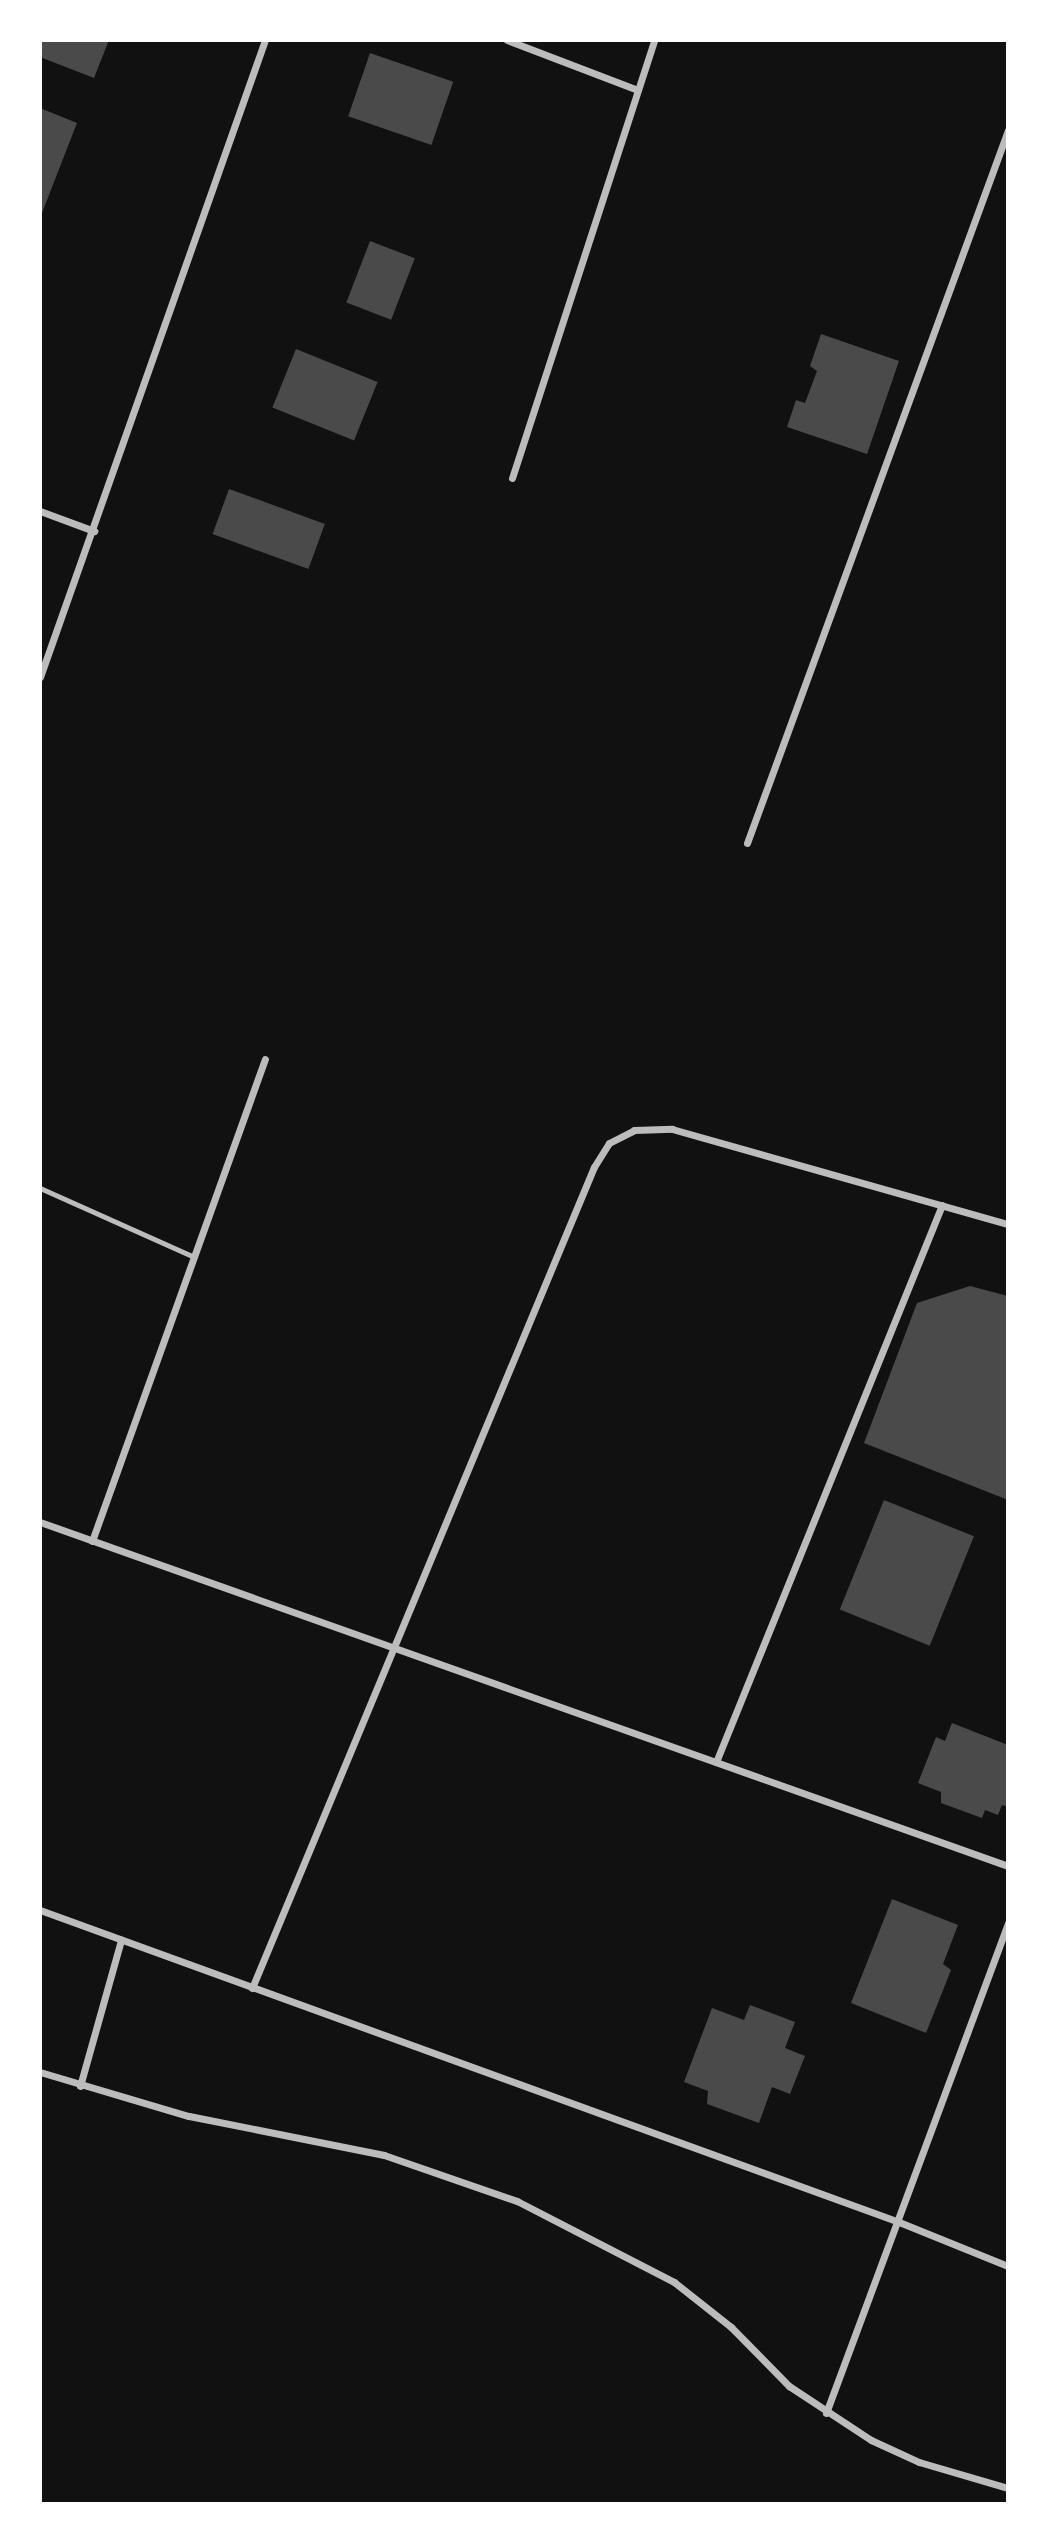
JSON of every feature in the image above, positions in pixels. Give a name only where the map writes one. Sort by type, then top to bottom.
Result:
[{"type":"street","points":[[40,677],[94,531],[265,40]]},
{"type":"street","points":[[507,40],[638,90]]},
{"type":"street","points":[[512,478],[654,40]]},
{"type":"street","points":[[747,843],[1004,156],[1008,130]]},
{"type":"street","points":[[40,511],[94,531]]},
{"type":"street","points":[[92,1541],[265,1059]]},
{"type":"street","points":[[251,1988],[594,1167],[610,1143],[634,1130],[672,1129],[1008,1224]]},
{"type":"street","points":[[716,1762],[942,1205]]},
{"type":"street","points":[[40,1522],[1008,1866]]},
{"type":"street","points":[[40,1910],[899,2222],[1008,2266]]},
{"type":"street","points":[[825,2413],[899,2222],[1008,1923]]},
{"type":"street","points":[[80,2086],[121,1940]]},
{"type":"street","points":[[40,2072],[189,2116],[384,2155],[517,2201],[674,2282],[731,2327],[789,2386],[825,2413],[919,2462],[1008,2488]]},
{"type":"lane","points":[[40,1188],[194,1257]]},
{"type":"building","points":[[40,40],[109,40],[94,78],[40,57]]},
{"type":"building","points":[[370,53],[453,82],[431,145],[348,116]]},
{"type":"building","points":[[40,108],[77,123],[40,218]]},
{"type":"building","points":[[370,241],[415,258],[391,320],[346,303]]},
{"type":"building","points":[[821,334],[899,361],[867,454],[787,427],[796,400],[805,403],[817,371],[810,366]]},
{"type":"building","points":[[296,349],[378,382],[354,440],[272,407]]},
{"type":"building","points":[[229,489],[325,524],[308,569],[213,534]]},
{"type":"building","points":[[970,1286],[1008,1296],[1008,1500],[864,1443],[917,1303]]},
{"type":"building","points":[[884,1500],[974,1536],[930,1646],[840,1609]]},
{"type":"building","points":[[952,1723],[1008,1745],[1008,1807],[1002,1805],[998,1815],[985,1810],[982,1818],[941,1803],[941,1792],[918,1783],[936,1737],[945,1741]]},
{"type":"building","points":[[892,1899],[958,1925],[943,1964],[951,1970],[926,2033],[851,2003]]},
{"type":"building","points":[[750,2005],[795,2022],[785,2048],[805,2056],[790,2094],[772,2087],[759,2123],[707,2104],[708,2091],[684,2082],[712,2008],[744,2020]]}]
